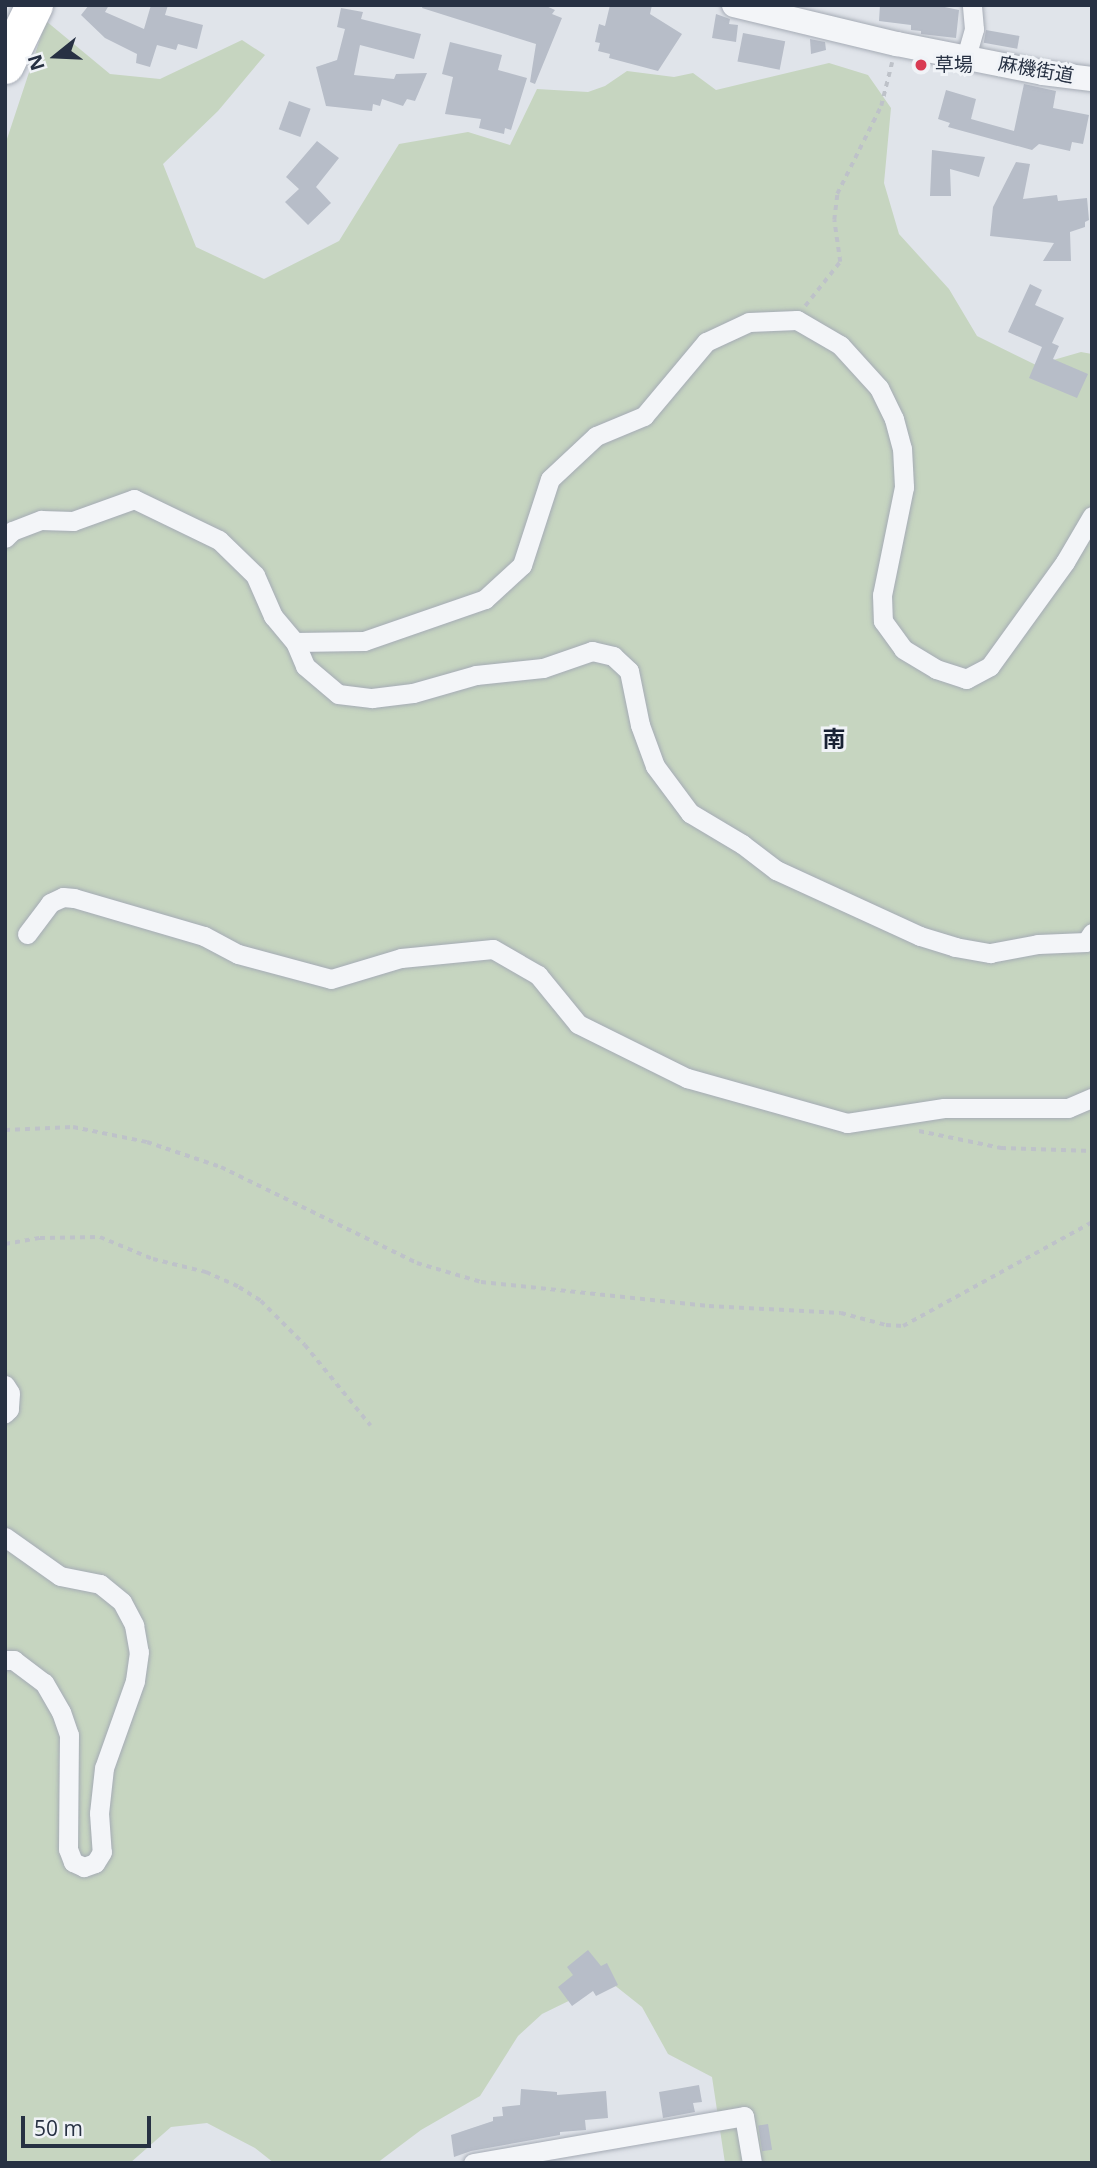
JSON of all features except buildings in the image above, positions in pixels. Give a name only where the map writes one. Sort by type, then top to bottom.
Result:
[{"type":"highway","points":[[5,42],[23,5]]},
{"type":"highway","points":[[5,65],[34,5]]},
{"type":"street","name":"麻機街道","points":[[734,5],[762,8],[897,44],[1043,73],[1092,79]]},
{"type":"street","points":[[966,57],[974,29],[971,5]]},
{"type":"street","points":[[295,642],[364,641],[485,599],[522,565],[550,479],[596,436],[644,416],[706,342],[749,323],[797,320],[840,345],[863,366],[879,388],[894,419],[902,447],[904,487],[882,595],[883,621],[903,649],[936,669],[966,679],[975,677],[998,656],[1065,562],[1092,516]]},
{"type":"street","points":[[5,538],[12,531],[41,520],[73,521],[134,499],[219,540],[255,575],[274,616],[295,642],[305,666],[338,694],[372,698],[413,693],[476,675],[543,668],[592,650],[613,656],[621,659],[629,671],[640,725],[654,766],[690,813],[742,844],[776,870],[920,936],[955,947],[990,953],[1038,944],[1086,942],[1092,933]]},
{"type":"street","points":[[27,934],[50,902],[63,897],[204,936],[238,954],[331,979],[401,958],[492,949],[538,975],[578,1024],[614,1042],[687,1077],[847,1123],[944,1108],[1068,1108],[1092,1098]]},
{"type":"street","points":[[5,1385],[10,1393],[9,1409],[5,1413]]},
{"type":"street","points":[[5,1537],[60,1576],[100,1584],[122,1602],[134,1625],[139,1652],[135,1681],[104,1768],[99,1813],[102,1852],[95,1863],[84,1867],[73,1862],[68,1849],[69,1735],[61,1712],[44,1683],[14,1660],[5,1660]]},
{"type":"street","points":[[473,2163],[744,2116],[752,2163]]},
{"type":"path","points":[[797,320],[840,262],[834,220],[837,194],[881,106],[897,44]]},
{"type":"path","points":[[5,1130],[73,1127],[147,1142],[221,1167],[417,1263],[481,1282],[709,1306],[841,1313],[886,1325],[903,1326],[1092,1222]]},
{"type":"path","points":[[916,1131],[1002,1148],[1092,1151]]},
{"type":"path","points":[[5,1244],[40,1238],[100,1237],[153,1259],[206,1272],[239,1287],[261,1301],[306,1345],[371,1426]]},
{"type":"green space","points":[[46,21],[110,74],[160,79],[242,40],[265,55],[218,111],[163,164],[196,247],[264,279],[339,241],[399,144],[468,132],[510,145],[537,89],[588,92],[605,86],[627,71],[674,77],[693,73],[716,90],[829,63],[868,75],[891,108],[884,183],[899,234],[949,289],[977,336],[1036,365],[1081,352],[1092,354],[1092,2163],[725,2163],[712,2077],[668,2054],[642,2007],[613,1984],[587,1992],[542,2014],[518,2036],[480,2096],[421,2130],[377,2163],[274,2163],[255,2148],[207,2123],[171,2127],[130,2163],[5,2163],[5,145]]},
{"type":"place","name":"草場","points":[[921,65]]},
{"type":"district","name":"南","points":[[834,738]]}]
